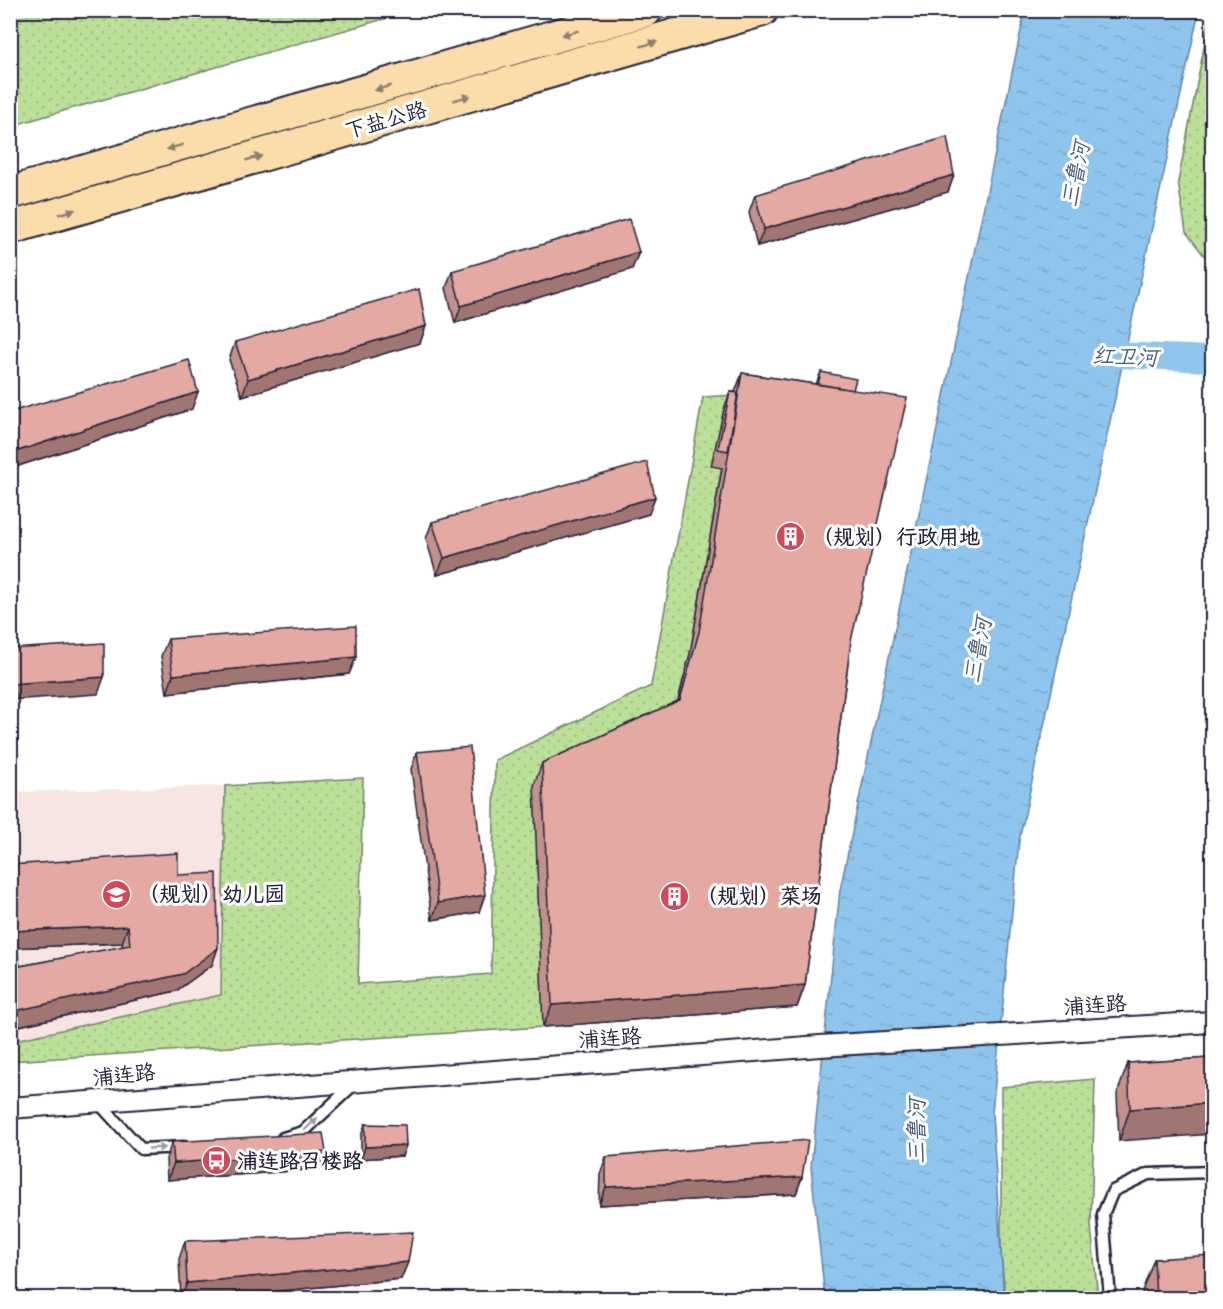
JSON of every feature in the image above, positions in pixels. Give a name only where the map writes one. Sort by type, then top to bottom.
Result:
[{"type":"main road","name":"下盐公路","points":[[10,194],[646,10]]},
{"type":"main road","name":"下盐公路","points":[[10,228],[762,10]]},
{"type":"street","name":"浦连路","points":[[10,1108],[820,1046],[1212,1022]]},
{"type":"lane","points":[[274,1140],[303,1132],[357,1080]]},
{"type":"lane","points":[[98,1102],[141,1149],[194,1146]]},
{"type":"lane","points":[[1110,1299],[1103,1214],[1113,1191],[1148,1174],[1212,1172]]},
{"type":"shaded area","name":"（规划）幼儿园","points":[[225,786],[221,995],[11,1041],[10,792]]},
{"type":"green space","points":[[11,10],[412,10],[412,11],[11,126]]},
{"type":"green space","points":[[1211,11],[1212,266],[1186,232],[1178,182]]},
{"type":"green space","points":[[734,395],[690,654],[672,722],[543,1027],[11,1061],[11,1041],[221,995],[225,786],[363,778],[358,984],[491,974],[495,760],[651,686],[703,397]]},
{"type":"green space","points":[[1095,1079],[1091,1226],[1098,1298],[1005,1298],[1001,1251],[1001,1087]]},
{"type":"water","name":"三鲁河","points":[[1025,11],[1199,11],[1019,841],[992,1113],[1004,1298],[825,1298],[811,1167],[840,890]]},
{"type":"building","points":[[947,137],[954,175],[764,229],[755,195]]},
{"type":"building","points":[[629,219],[639,252],[461,306],[452,271]]},
{"type":"building","points":[[419,289],[426,326],[248,379],[235,342]]},
{"type":"building","points":[[189,360],[198,392],[18,451],[10,431],[10,412]]},
{"type":"building","points":[[821,372],[856,379],[853,390],[818,384]]},
{"type":"building","name":"（规划）菜场","points":[[742,373],[907,398],[851,641],[805,985],[552,1005],[542,763],[680,700],[699,632]]},
{"type":"building","points":[[730,392],[738,393],[728,451],[718,449]]},
{"type":"building","points":[[647,462],[655,497],[444,558],[432,522]]},
{"type":"building","points":[[356,626],[356,657],[173,675],[168,639]]},
{"type":"building","points":[[104,643],[104,677],[10,684],[10,649]]},
{"type":"building","points":[[470,747],[485,895],[438,903],[417,752]]},
{"type":"building","points":[[178,853],[178,875],[217,873],[218,948],[183,974],[10,1012],[10,951],[17,950],[20,966],[130,945],[128,926],[10,931],[10,865]]},
{"type":"building","points":[[1212,1058],[1212,1103],[1130,1109],[1128,1063]]},
{"type":"building","points":[[365,1124],[405,1125],[406,1145],[365,1147]]},
{"type":"building","points":[[323,1133],[326,1152],[174,1163],[172,1142]]},
{"type":"building","points":[[808,1140],[802,1177],[606,1187],[606,1157]]},
{"type":"building","points":[[413,1232],[408,1262],[187,1283],[185,1241]]},
{"type":"building","points":[[1212,1255],[1212,1299],[1156,1299],[1154,1259]]},
{"type":"waterway","name":"红卫河","points":[[1090,354],[1212,359]]},
{"type":"place","name":"（规划）行政用地","points":[[791,537]]},
{"type":"place","name":"（规划）幼儿园","points":[[117,894]]},
{"type":"place","name":"（规划）菜场","points":[[675,896]]},
{"type":"place","name":"浦连路召楼路","points":[[216,1161]]}]
